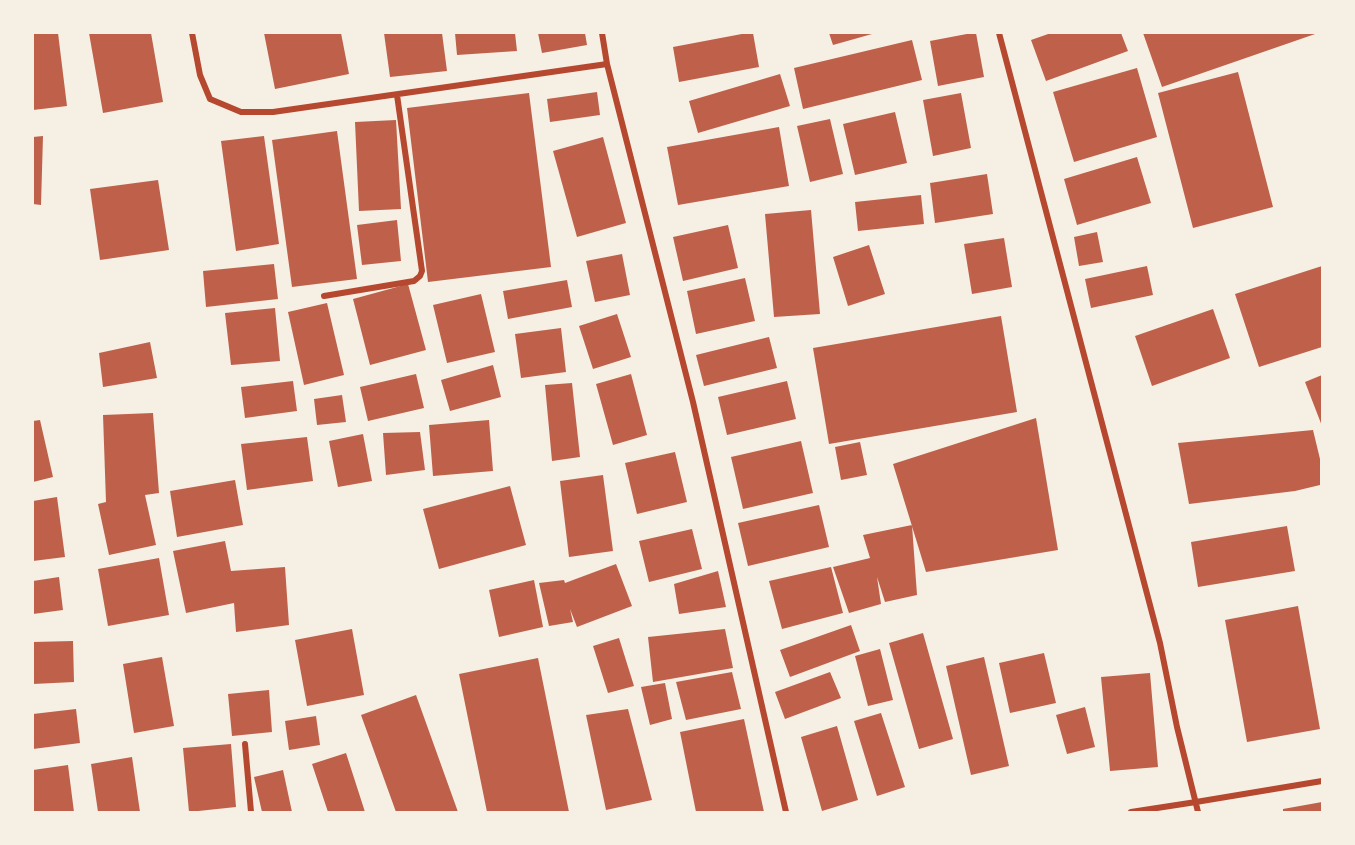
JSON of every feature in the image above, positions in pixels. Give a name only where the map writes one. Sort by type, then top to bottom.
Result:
[{"type":"street","points":[[192,33],[200,75],[210,99],[241,112],[273,112],[607,64]]},
{"type":"street","points":[[602,33],[607,64],[693,402],[786,812]]},
{"type":"street","points":[[999,33],[1160,642],[1177,728],[1198,812]]},
{"type":"street","points":[[324,296],[414,281],[422,271],[397,95]]},
{"type":"street","points":[[245,744],[251,812]]},
{"type":"street","points":[[1131,812],[1322,781]]},
{"type":"building","points":[[33,33],[58,33],[67,106],[33,110]]},
{"type":"building","points":[[89,33],[151,33],[163,102],[103,113]]},
{"type":"building","points":[[264,33],[341,33],[349,74],[275,89]]},
{"type":"building","points":[[384,33],[442,33],[447,71],[390,77]]},
{"type":"building","points":[[455,33],[515,33],[517,51],[457,55]]},
{"type":"building","points":[[538,33],[585,33],[587,45],[542,53]]},
{"type":"building","points":[[753,33],[759,67],[679,82],[673,47]]},
{"type":"building","points":[[829,33],[872,33],[872,34],[833,45]]},
{"type":"building","points":[[976,33],[984,77],[938,86],[930,41]]},
{"type":"building","points":[[1051,33],[1121,33],[1128,51],[1046,81],[1031,40]]},
{"type":"building","points":[[1143,33],[1318,33],[1162,87]]},
{"type":"building","points":[[912,40],[922,80],[803,109],[794,68]]},
{"type":"building","points":[[1137,68],[1157,137],[1074,162],[1053,92]]},
{"type":"building","points":[[1238,72],[1273,207],[1193,228],[1158,93]]},
{"type":"building","points":[[780,74],[790,106],[698,133],[689,101]]},
{"type":"building","points":[[597,92],[600,115],[550,122],[547,99]]},
{"type":"building","points":[[529,93],[551,267],[428,282],[407,108]]},
{"type":"building","points":[[961,93],[971,148],[933,156],[923,100]]},
{"type":"building","points":[[895,112],[907,163],[855,175],[843,124]]},
{"type":"building","points":[[830,119],[843,174],[810,182],[797,126]]},
{"type":"building","points":[[396,120],[401,209],[359,211],[355,122]]},
{"type":"building","points":[[779,127],[789,186],[678,205],[667,147]]},
{"type":"building","points":[[337,131],[357,279],[292,287],[272,140]]},
{"type":"building","points":[[43,136],[41,205],[33,204],[33,137]]},
{"type":"building","points":[[264,136],[279,244],[236,251],[221,141]]},
{"type":"building","points":[[603,137],[626,223],[577,237],[553,151]]},
{"type":"building","points":[[1137,157],[1151,203],[1077,225],[1064,179]]},
{"type":"building","points":[[987,174],[993,214],[935,223],[930,183]]},
{"type":"building","points":[[158,180],[169,250],[100,260],[90,189]]},
{"type":"building","points":[[921,195],[924,224],[858,231],[855,202]]},
{"type":"building","points":[[811,210],[820,314],[774,317],[765,214]]},
{"type":"building","points":[[397,220],[401,261],[362,265],[357,225]]},
{"type":"building","points":[[728,225],[738,268],[683,281],[673,237]]},
{"type":"building","points":[[1097,232],[1103,262],[1079,266],[1074,237]]},
{"type":"building","points":[[1004,238],[1012,287],[972,294],[964,244]]},
{"type":"building","points":[[869,245],[885,294],[848,306],[833,257]]},
{"type":"building","points":[[622,254],[630,295],[595,302],[586,261]]},
{"type":"building","points":[[274,264],[278,299],[206,307],[203,271]]},
{"type":"building","points":[[1147,266],[1153,295],[1091,308],[1085,279]]},
{"type":"building","points":[[1322,266],[1322,347],[1259,367],[1235,294]]},
{"type":"building","points":[[745,278],[755,321],[696,334],[687,291]]},
{"type":"building","points":[[567,280],[572,307],[508,319],[503,291]]},
{"type":"building","points":[[408,284],[426,350],[370,365],[353,299]]},
{"type":"building","points":[[481,294],[495,352],[447,363],[433,305]]},
{"type":"building","points":[[327,303],[344,375],[304,385],[288,312]]},
{"type":"building","points":[[275,308],[280,361],[231,365],[225,313]]},
{"type":"building","points":[[1213,309],[1230,358],[1152,386],[1135,336]]},
{"type":"building","points":[[617,314],[631,357],[593,369],[579,326]]},
{"type":"building","points":[[1001,316],[1017,412],[829,444],[813,348]]},
{"type":"building","points":[[561,328],[566,372],[521,378],[515,334]]},
{"type":"building","points":[[769,337],[777,368],[704,386],[696,355]]},
{"type":"building","points":[[150,342],[157,378],[103,387],[99,353]]},
{"type":"building","points":[[493,365],[501,397],[450,411],[441,380]]},
{"type":"building","points":[[416,374],[424,408],[368,421],[360,387]]},
{"type":"building","points":[[631,374],[647,435],[613,445],[596,384]]},
{"type":"building","points":[[1322,375],[1322,426],[1305,382]]},
{"type":"building","points":[[293,381],[297,411],[245,418],[241,387]]},
{"type":"building","points":[[787,381],[796,419],[727,435],[718,397]]},
{"type":"building","points":[[572,383],[580,457],[552,461],[545,385]]},
{"type":"building","points":[[342,395],[346,422],[317,425],[314,399]]},
{"type":"building","points":[[153,413],[159,493],[145,495],[156,545],[109,555],[98,504],[106,502],[103,415]]},
{"type":"building","points":[[1036,418],[1058,550],[926,572],[893,464]]},
{"type":"building","points":[[40,420],[53,477],[33,482],[33,421]]},
{"type":"building","points":[[489,420],[493,471],[433,476],[429,425]]},
{"type":"building","points":[[1313,430],[1320,459],[1320,485],[1295,491],[1189,504],[1178,443]]},
{"type":"building","points":[[420,432],[425,470],[386,475],[383,433]]},
{"type":"building","points":[[363,434],[372,481],[338,487],[329,441]]},
{"type":"building","points":[[307,437],[313,481],[247,490],[241,444]]},
{"type":"building","points":[[801,441],[813,493],[743,509],[731,457]]},
{"type":"building","points":[[860,442],[867,475],[841,480],[835,447]]},
{"type":"building","points":[[675,452],[687,502],[637,514],[625,463]]},
{"type":"building","points":[[603,475],[613,551],[569,557],[560,481]]},
{"type":"building","points":[[235,480],[243,525],[177,537],[170,491]]},
{"type":"building","points":[[510,486],[526,545],[439,569],[423,509]]},
{"type":"building","points":[[57,497],[65,557],[33,561],[33,501]]},
{"type":"building","points":[[819,505],[829,547],[748,566],[738,523]]},
{"type":"building","points":[[912,525],[917,595],[885,602],[877,577],[881,604],[849,613],[833,567],[870,558],[863,535]]},
{"type":"building","points":[[1287,526],[1295,571],[1198,587],[1191,542]]},
{"type":"building","points":[[692,529],[702,569],[649,582],[639,541]]},
{"type":"building","points":[[225,541],[231,571],[285,567],[289,625],[236,632],[234,603],[186,613],[173,551]]},
{"type":"building","points":[[159,558],[169,615],[108,626],[98,569]]},
{"type":"building","points":[[616,564],[632,606],[577,627],[570,609],[573,622],[549,626],[539,583],[564,580],[565,583]]},
{"type":"building","points":[[831,567],[843,613],[782,629],[769,581]]},
{"type":"building","points":[[718,571],[726,607],[679,614],[674,584]]},
{"type":"building","points":[[59,577],[63,610],[33,614],[33,581]]},
{"type":"building","points":[[534,580],[543,627],[499,637],[489,590]]},
{"type":"building","points":[[1298,606],[1320,729],[1247,742],[1225,620]]},
{"type":"building","points":[[851,625],[860,651],[790,677],[780,650]]},
{"type":"building","points":[[352,629],[364,695],[307,706],[295,640]]},
{"type":"building","points":[[725,629],[733,668],[653,682],[648,637]]},
{"type":"building","points":[[923,633],[953,739],[919,749],[889,643]]},
{"type":"building","points":[[619,638],[634,686],[608,693],[593,646]]},
{"type":"building","points":[[73,641],[74,682],[33,684],[33,642]]},
{"type":"building","points":[[880,649],[893,700],[868,706],[855,656]]},
{"type":"building","points":[[1044,653],[1056,703],[1010,713],[999,663]]},
{"type":"building","points":[[162,657],[174,726],[134,733],[123,664]]},
{"type":"building","points":[[984,657],[1009,766],[971,775],[946,666]]},
{"type":"building","points":[[538,658],[569,812],[487,812],[459,674]]},
{"type":"building","points":[[732,672],[741,709],[686,720],[676,682]]},
{"type":"building","points":[[830,672],[841,698],[785,719],[775,692]]},
{"type":"building","points":[[1150,673],[1158,767],[1110,771],[1101,677]]},
{"type":"building","points":[[665,683],[672,719],[650,725],[641,687]]},
{"type":"building","points":[[269,690],[272,732],[232,736],[228,694]]},
{"type":"building","points":[[416,695],[458,812],[396,812],[361,715]]},
{"type":"building","points":[[1085,707],[1095,747],[1067,754],[1056,715]]},
{"type":"building","points":[[76,709],[80,743],[33,749],[33,714]]},
{"type":"building","points":[[628,709],[652,800],[606,810],[586,715]]},
{"type":"building","points":[[881,713],[905,787],[877,796],[854,721]]},
{"type":"building","points":[[316,716],[320,745],[289,750],[285,721]]},
{"type":"building","points":[[744,719],[764,812],[696,812],[680,732]]},
{"type":"building","points":[[837,726],[858,800],[822,811],[801,737]]},
{"type":"building","points":[[231,744],[236,807],[189,812],[183,748]]},
{"type":"building","points":[[346,753],[365,812],[328,812],[312,764]]},
{"type":"building","points":[[132,757],[140,812],[98,812],[91,764]]},
{"type":"building","points":[[68,765],[74,812],[33,812],[33,770]]},
{"type":"building","points":[[283,770],[292,812],[262,812],[254,777]]},
{"type":"building","points":[[1322,802],[1322,812],[1283,812],[1283,809]]}]
